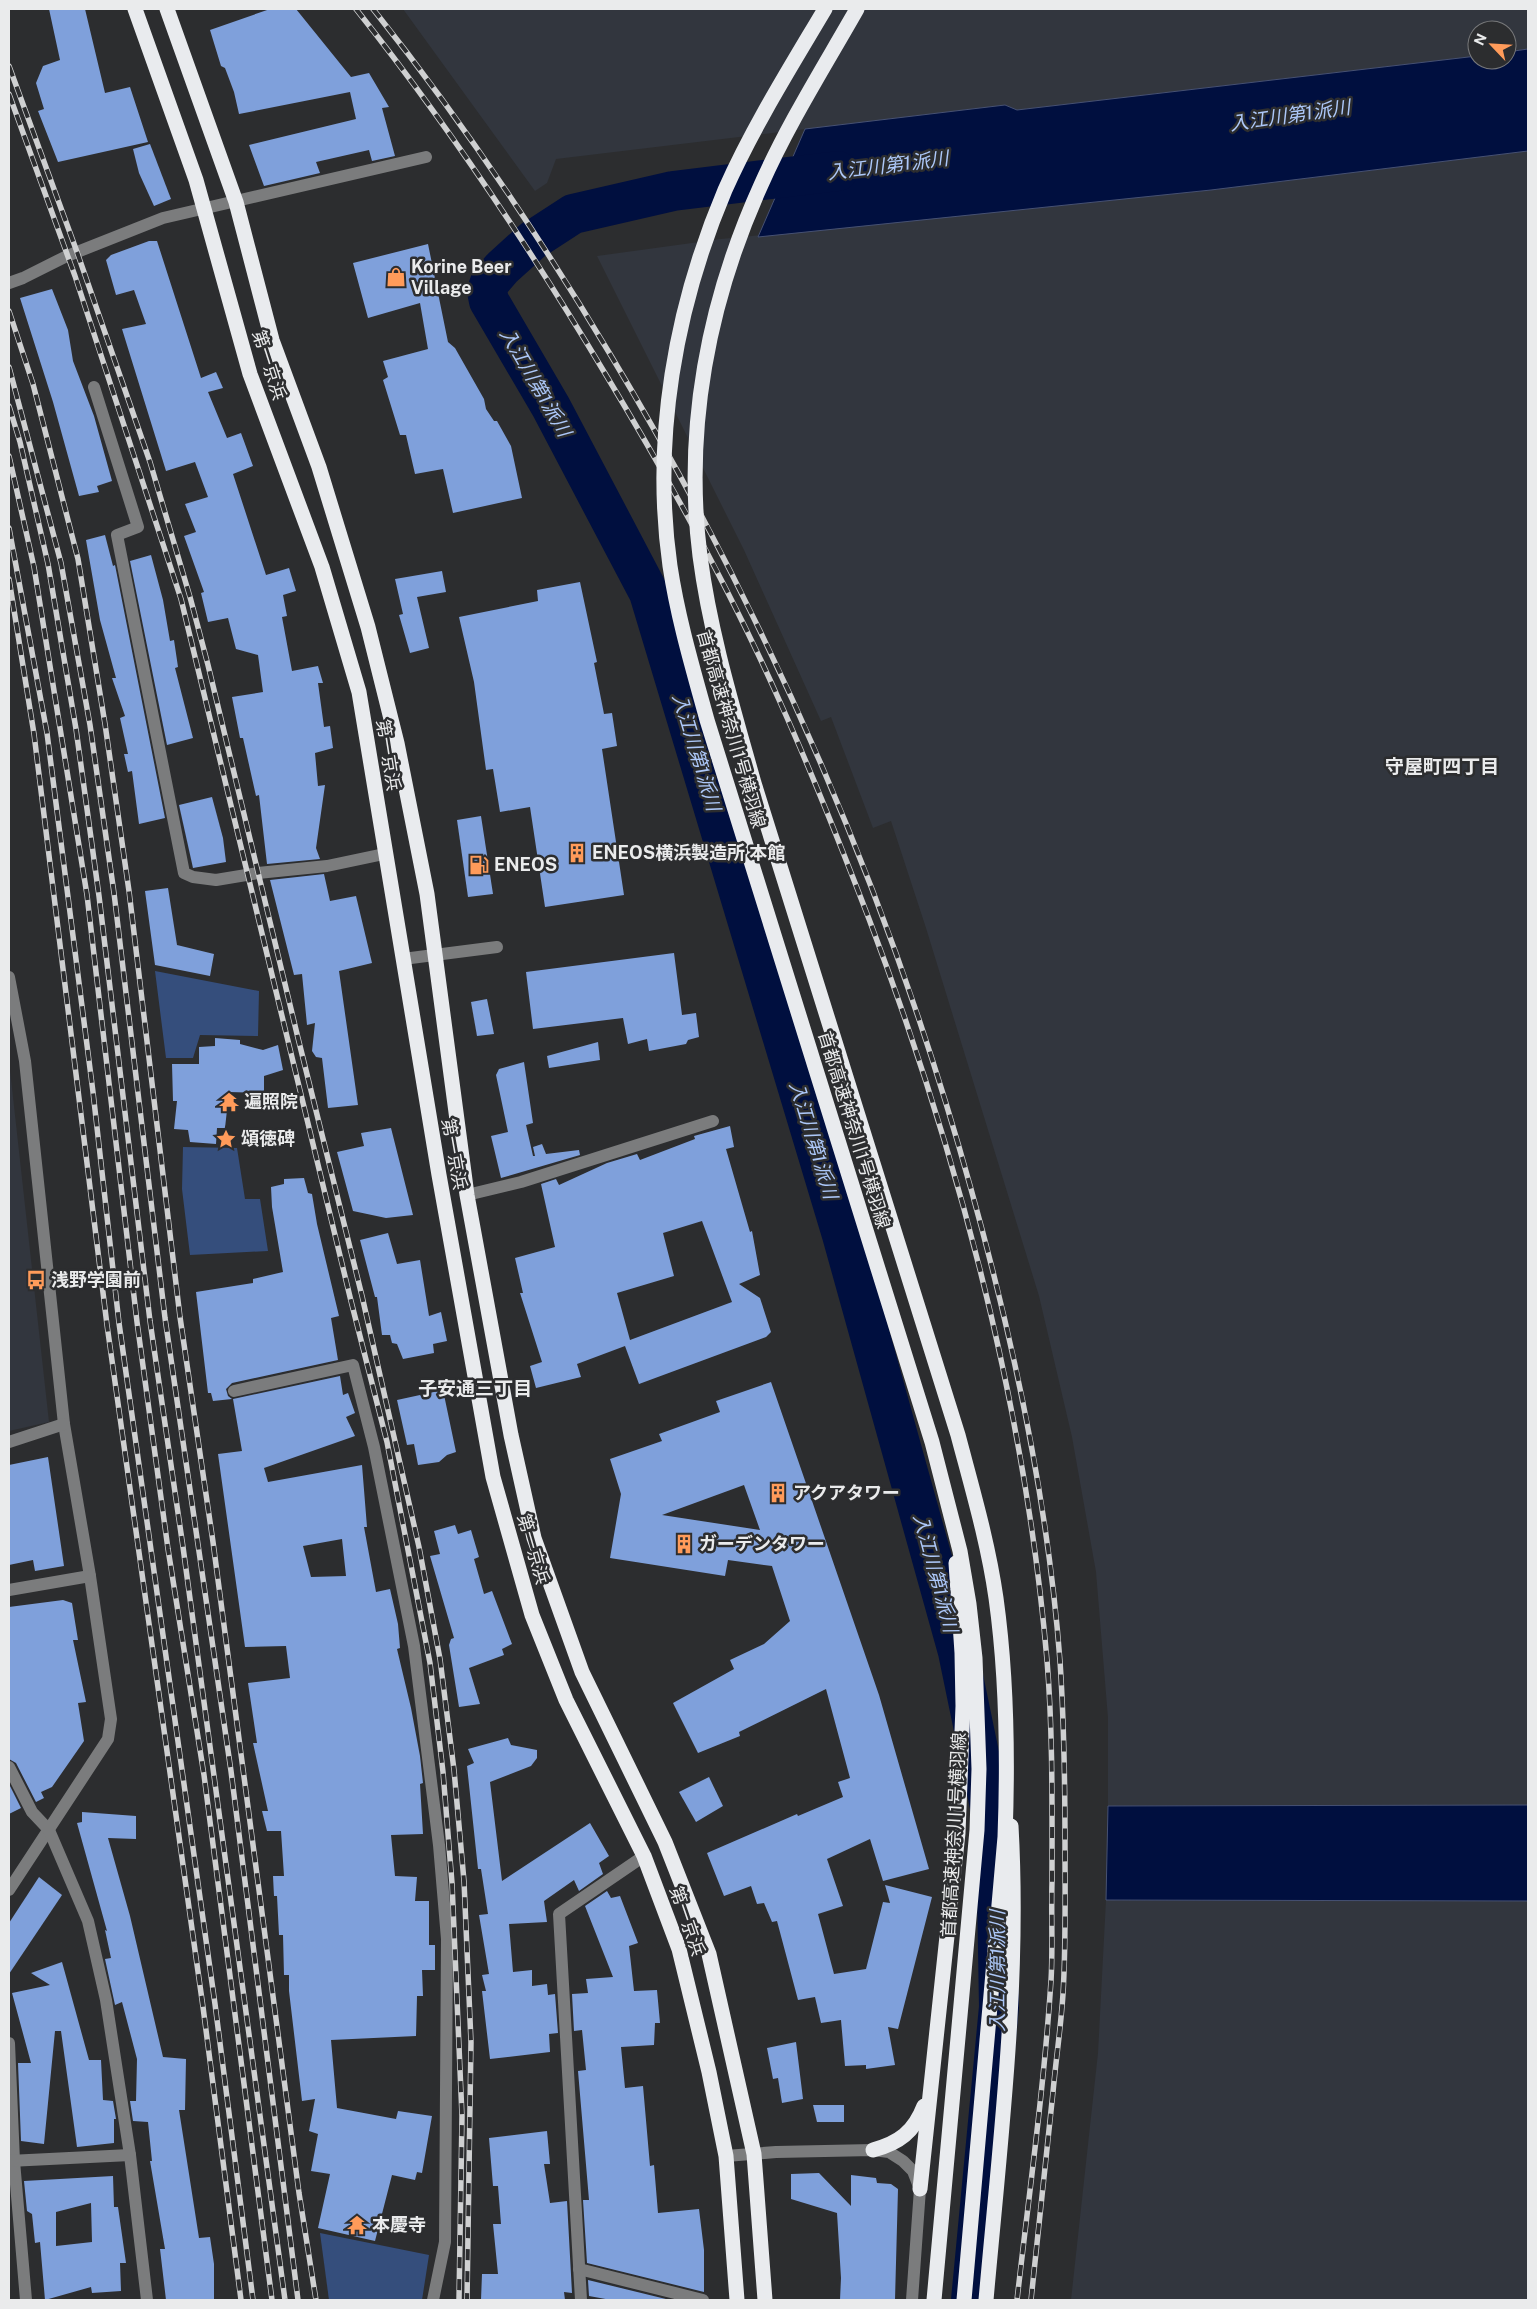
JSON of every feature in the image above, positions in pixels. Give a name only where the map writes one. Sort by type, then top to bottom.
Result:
[{"type":"highway","name":"第一京浜","points":[[135,9],[205,209],[250,374],[322,567],[359,692],[384,854],[493,1477],[532,1615],[566,1700],[644,1856],[679,1949],[710,2072],[726,2156],[737,2300]]},
{"type":"highway","name":"第一京浜","points":[[167,9],[236,202],[272,340],[319,467],[368,627],[397,743],[427,894],[466,1195],[511,1435],[534,1538],[582,1672],[665,1842],[709,1954],[754,2154],[765,2300]]},
{"type":"highway","name":"首都高速神奈川1号横羽線","points":[[825,9],[781,82],[742,156],[698,260],[677,345],[670,388],[666,429],[665,518],[678,610],[704,712],[932,1442],[960,1551],[973,1640],[978,1713],[977,1830],[934,2300]]},
{"type":"highway","name":"首都高速神奈川1号横羽線","points":[[857,9],[806,98],[760,185],[728,270],[717,303],[700,392],[695,435],[694,477],[696,513],[707,600],[754,783],[973,1489],[996,1596],[1002,1657],[1007,1772],[1001,1891],[987,2020],[964,2300]]},
{"type":"highway","points":[[920,2190],[958,1833],[961,1771],[962,1653],[955,1553],[946,1496]]},
{"type":"highway","points":[[986,2300],[1014,1974],[1014,1880],[1007,1772]]},
{"type":"highway","points":[[873,2150],[904,2138],[915,2126],[930,2087]]},
{"type":"street","points":[[9,282],[24,278],[67,256],[163,218],[426,157]]},
{"type":"street","points":[[94,387],[138,527],[117,535],[184,873],[193,877],[216,880],[258,873],[327,866],[384,854]]},
{"type":"street","points":[[403,959],[497,947]]},
{"type":"street","points":[[9,977],[25,1061],[64,1424],[90,1576],[111,1719],[108,1739],[9,1890]]},
{"type":"street","points":[[466,1195],[521,1182],[713,1121]]},
{"type":"street","points":[[234,1392],[353,1365],[376,1456],[415,1653],[438,1836],[447,1939],[445,2242],[433,2300]]},
{"type":"street","points":[[9,1442],[64,1424]]},
{"type":"street","points":[[9,1590],[90,1576]]},
{"type":"street","points":[[9,1767],[32,1812],[49,1830],[88,1921],[106,2000],[130,2155],[147,2300]]},
{"type":"street","points":[[581,2300],[559,1914],[644,1856]]},
{"type":"street","points":[[9,2044],[11,2161],[26,2300]]},
{"type":"street","points":[[726,2156],[873,2150],[890,2152],[903,2161],[912,2171],[920,2190],[912,2300]]},
{"type":"street","points":[[11,2161],[130,2155]]},
{"type":"street","points":[[580,2269],[703,2300]]},
{"type":"shaded area","points":[[403,9],[1528,9],[1528,49],[1517,51],[1517,20],[1467,20],[1467,57],[1017,110],[1005,105],[556,159],[547,183],[535,191]]},
{"type":"shaded area","points":[[1528,151],[1528,1805],[1108,1806],[1108,1718],[1096,1572],[1072,1437],[1039,1296],[926,928],[891,821],[873,828],[831,717],[821,721],[744,550],[597,256],[721,239],[1211,190]]},
{"type":"shaded area","points":[[155,971],[259,991],[258,1036],[200,1035],[193,1058],[166,1058]]},
{"type":"shaded area","points":[[9,1061],[49,1422],[9,1431]]},
{"type":"shaded area","points":[[183,1147],[237,1148],[245,1199],[260,1199],[268,1251],[190,1255],[182,1189]]},
{"type":"shaded area","points":[[1106,1900],[1528,1901],[1528,2300],[1071,2300],[1098,2053]]},
{"type":"shaded area","points":[[320,2233],[429,2255],[422,2300],[329,2300]]},
{"type":"water","points":[[1528,49],[1528,151],[1211,190],[758,237],[805,129],[1005,105],[1017,110],[1467,57],[1467,70],[1517,70],[1517,51]]},
{"type":"water","points":[[1528,1805],[1528,1901],[1106,1900],[1108,1806]]},
{"type":"building","points":[[49,9],[85,9],[105,93],[130,87],[148,142],[58,162],[38,111],[44,109],[36,83],[43,66],[60,60]]},
{"type":"building","points":[[270,9],[296,9],[351,77],[369,73],[389,107],[382,108],[395,156],[372,161],[369,150],[316,162],[320,173],[264,186],[249,145],[356,119],[350,92],[239,114],[234,92],[225,68],[221,66],[210,30]]},
{"type":"building","points":[[150,144],[171,199],[154,206],[139,173],[133,149]]},
{"type":"building","points":[[149,241],[157,241],[201,378],[216,372],[223,388],[208,392],[227,438],[241,433],[253,466],[233,474],[266,575],[289,568],[296,591],[283,595],[287,616],[282,617],[292,671],[318,666],[323,683],[318,683],[324,727],[330,726],[333,748],[315,753],[318,786],[325,785],[316,848],[320,859],[267,864],[259,795],[256,796],[243,738],[240,738],[232,697],[263,692],[258,655],[236,649],[228,618],[208,622],[201,593],[204,592],[184,536],[196,532],[185,504],[208,497],[195,462],[166,471],[122,329],[146,324],[134,290],[116,295],[106,260],[111,255]]},
{"type":"building","points":[[428,244],[448,342],[455,348],[484,399],[486,409],[494,421],[497,421],[511,446],[522,498],[453,513],[443,469],[415,474],[406,435],[400,435],[383,380],[388,377],[383,361],[428,349],[420,303],[368,318],[353,263]]},
{"type":"building","points":[[52,289],[68,330],[73,361],[94,416],[112,481],[97,486],[99,492],[79,496],[53,402],[20,298]]},
{"type":"building","points":[[105,535],[113,566],[115,565],[165,818],[139,824],[132,771],[128,772],[124,754],[128,754],[120,718],[125,716],[112,678],[116,678],[100,620],[86,540]]},
{"type":"building","points":[[151,555],[163,600],[170,641],[174,640],[178,667],[175,668],[193,738],[167,745],[130,561]]},
{"type":"building","points":[[442,571],[446,592],[417,597],[429,648],[410,653],[399,615],[403,614],[395,579]]},
{"type":"building","points":[[580,582],[597,662],[594,663],[604,714],[612,713],[617,746],[602,749],[624,895],[545,907],[530,807],[500,812],[493,769],[486,770],[474,682],[459,617],[538,601],[537,590]]},
{"type":"building","points":[[212,797],[223,838],[226,862],[193,868],[179,805]]},
{"type":"building","points":[[481,816],[493,894],[468,897],[457,820]]},
{"type":"building","points":[[324,874],[330,901],[356,896],[372,963],[339,971],[358,1105],[328,1108],[322,1058],[316,1057],[312,1051],[315,1023],[307,1025],[302,974],[294,975],[270,880]]},
{"type":"building","points":[[168,888],[177,945],[214,954],[210,976],[155,965],[145,891]]},
{"type":"building","points":[[674,953],[682,1015],[696,1013],[699,1037],[688,1040],[686,1044],[649,1051],[647,1039],[628,1044],[623,1018],[533,1029],[526,972]]},
{"type":"building","points":[[487,999],[494,1034],[477,1036],[471,1002]]},
{"type":"building","points":[[215,1038],[240,1040],[240,1044],[263,1050],[278,1045],[283,1070],[264,1076],[264,1093],[229,1092],[225,1128],[217,1128],[216,1144],[190,1142],[188,1130],[174,1129],[177,1101],[173,1101],[172,1064],[199,1064],[199,1047],[215,1046]]},
{"type":"building","points":[[598,1042],[600,1060],[549,1068],[547,1056]]},
{"type":"building","points":[[524,1062],[533,1123],[526,1125],[533,1156],[535,1156],[533,1147],[542,1144],[546,1154],[579,1150],[580,1155],[501,1178],[491,1136],[508,1132],[496,1075],[499,1069]]},
{"type":"building","points":[[730,1126],[734,1147],[726,1149],[750,1232],[752,1231],[760,1275],[739,1284],[760,1298],[771,1332],[766,1337],[639,1384],[625,1346],[577,1364],[581,1377],[536,1388],[530,1366],[542,1362],[520,1293],[523,1293],[515,1258],[555,1247],[541,1184],[556,1179],[559,1185],[607,1163],[637,1154],[640,1160],[695,1139],[694,1136]],"holes":[[[702,1221],[732,1302],[630,1340],[617,1293],[674,1276],[663,1233]]]},
{"type":"building","points":[[391,1128],[413,1215],[386,1218],[353,1211],[337,1152],[364,1146],[361,1133]]},
{"type":"building","points":[[304,1178],[308,1193],[312,1194],[317,1224],[339,1316],[331,1318],[338,1360],[232,1383],[226,1389],[228,1396],[232,1399],[213,1401],[211,1393],[208,1393],[196,1292],[253,1283],[253,1279],[283,1272],[272,1207],[271,1187],[284,1184],[284,1179]]},
{"type":"building","points":[[388,1233],[397,1264],[420,1260],[429,1316],[441,1312],[447,1341],[433,1344],[434,1353],[403,1359],[397,1344],[392,1343],[390,1335],[382,1335],[377,1297],[375,1297],[360,1240]]},
{"type":"building","points":[[340,1376],[343,1395],[348,1393],[355,1413],[346,1417],[355,1436],[264,1468],[268,1482],[362,1465],[367,1527],[364,1527],[376,1592],[390,1589],[398,1624],[400,1648],[397,1649],[420,1756],[423,1783],[420,1784],[423,1834],[391,1835],[395,1876],[417,1877],[415,1901],[429,1901],[429,1945],[435,1945],[435,1970],[422,1970],[423,1996],[417,1996],[416,2036],[331,2040],[337,2108],[396,2119],[398,2111],[432,2116],[422,2173],[417,2172],[415,2180],[392,2175],[375,2241],[318,2228],[330,2174],[311,2171],[318,2134],[309,2131],[315,2099],[302,2101],[289,1991],[289,1975],[284,1975],[283,1935],[279,1935],[277,1896],[274,1896],[273,1876],[284,1876],[281,1831],[267,1831],[262,1811],[268,1811],[253,1743],[257,1743],[248,1683],[290,1678],[286,1646],[245,1647],[218,1454],[242,1451],[233,1399]],"holes":[[[342,1539],[346,1576],[311,1577],[303,1546]]]},
{"type":"building","points":[[771,1382],[879,1695],[929,1869],[883,1881],[870,1839],[827,1859],[843,1906],[818,1914],[834,1974],[866,1969],[883,1902],[890,1903],[885,1885],[932,1897],[898,2029],[888,2027],[895,2065],[866,2069],[866,2065],[845,2066],[841,2020],[821,2023],[815,1997],[798,2000],[777,1921],[772,1922],[764,1903],[757,1904],[751,1886],[724,1896],[707,1853],[797,1814],[798,1816],[843,1797],[838,1782],[850,1778],[826,1689],[739,1732],[740,1736],[698,1753],[673,1703],[734,1669],[730,1660],[764,1644],[790,1621],[772,1566],[728,1560],[725,1576],[610,1558],[621,1494],[610,1459],[662,1441],[659,1434],[720,1412],[716,1401]],"holes":[[[744,1485],[760,1530],[662,1515]]]},
{"type":"building","points":[[443,1390],[456,1452],[447,1455],[439,1462],[418,1465],[414,1444],[407,1445],[397,1400]]},
{"type":"building","points":[[48,1457],[64,1566],[35,1571],[33,1560],[9,1565],[9,1465]]},
{"type":"building","points":[[455,1525],[458,1534],[471,1530],[479,1557],[474,1559],[484,1594],[492,1591],[512,1644],[502,1649],[504,1655],[469,1668],[480,1704],[459,1707],[449,1645],[451,1639],[454,1638],[430,1556],[440,1554],[434,1531]]},
{"type":"building","points":[[63,1600],[72,1603],[78,1640],[73,1640],[86,1702],[78,1703],[84,1741],[52,1787],[41,1792],[44,1798],[36,1802],[16,1763],[9,1759],[9,1607]]},
{"type":"building","points":[[508,1738],[511,1745],[537,1750],[537,1758],[531,1766],[490,1782],[502,1881],[590,1823],[609,1856],[599,1863],[603,1874],[579,1891],[574,1880],[544,1901],[547,1922],[509,1924],[513,1972],[532,1970],[532,1986],[547,1984],[548,1995],[555,1994],[558,2033],[549,2034],[550,2052],[490,2059],[482,1991],[486,1991],[482,1975],[489,1974],[479,1915],[488,1914],[481,1869],[478,1869],[467,1766],[474,1763],[468,1749]]},
{"type":"building","points":[[709,1777],[723,1806],[696,1822],[679,1792]]},
{"type":"building","points":[[9,1784],[21,1808],[9,1814]]},
{"type":"building","points":[[82,1812],[136,1816],[136,1839],[108,1838],[130,1916],[163,2057],[186,2059],[185,2110],[179,2110],[199,2238],[210,2237],[214,2264],[214,2300],[166,2300],[160,2249],[165,2249],[150,2161],[152,2161],[148,2122],[133,2121],[130,2101],[136,2101],[137,2059],[122,2002],[115,2005],[105,1959],[111,1958],[105,1930],[107,1931],[77,1823],[82,1822]]},
{"type":"building","points":[[39,1877],[62,1895],[9,1974],[9,1923]]},
{"type":"building","points":[[607,1891],[611,1898],[620,1896],[638,1943],[629,1946],[634,1991],[657,1990],[660,2023],[655,2023],[654,2045],[621,2047],[625,2088],[643,2086],[650,2166],[654,2165],[658,2213],[699,2209],[704,2250],[704,2292],[587,2263],[583,2200],[589,2200],[578,2071],[586,2070],[582,2030],[574,2031],[572,1994],[588,1993],[586,1979],[613,1977],[585,1906]]},
{"type":"building","points":[[62,1962],[89,2060],[101,2060],[103,2100],[113,2101],[116,2119],[114,2119],[114,2143],[77,2147],[61,2031],[55,2031],[44,2144],[21,2141],[18,2063],[31,2063],[12,1993],[50,1985],[31,1973]]},
{"type":"building","points":[[796,2042],[803,2099],[782,2103],[778,2078],[773,2079],[767,2048]]},
{"type":"building","points":[[813,2105],[844,2105],[844,2122],[817,2122]]},
{"type":"building","points":[[547,2131],[550,2164],[544,2164],[550,2203],[567,2201],[572,2293],[564,2292],[565,2300],[481,2300],[482,2274],[498,2274],[493,2224],[501,2224],[498,2186],[493,2186],[489,2138]]},
{"type":"building","points":[[819,2173],[851,2206],[851,2175],[876,2178],[877,2183],[891,2184],[898,2189],[895,2300],[840,2300],[841,2278],[837,2213],[791,2199],[791,2174]]},
{"type":"building","points":[[113,2176],[114,2207],[118,2207],[126,2263],[120,2263],[121,2291],[92,2293],[91,2287],[45,2300],[40,2242],[35,2243],[32,2214],[27,2211],[24,2181]],"holes":[[[91,2203],[92,2242],[56,2246],[56,2212]]]},
{"type":"building","points":[[588,2280],[670,2300],[611,2300],[589,2296]]},
{"type":"waterway","name":"入江川第1派川","points":[[838,171],[673,191],[573,214],[533,240],[502,268],[490,282],[487,291],[489,301],[551,407],[649,593],[842,1235],[958,1652],[996,1836],[999,2007],[971,2300]]},
{"type":"railway","points":[[356,9],[455,142],[548,281],[653,455],[741,618],[792,729],[869,919],[932,1099],[959,1191],[984,1284],[1005,1377],[1023,1471],[1037,1565],[1049,1688],[1052,1799],[1051,1981],[1040,2101],[1017,2300]]},
{"type":"railway","points":[[373,9],[467,134],[555,265],[668,453],[722,554],[772,656],[819,759],[862,864],[902,971],[938,1079],[971,1189],[1001,1305],[1027,1423],[1047,1541],[1060,1661],[1065,1800],[1064,1976],[1031,2300]]},
{"type":"railway","points":[[9,66],[77,252],[150,462],[190,597],[362,1296],[419,1547],[440,1659],[454,1770],[464,1881],[471,2042],[467,2300]]},
{"type":"railway","points":[[9,94],[75,276],[181,599],[351,1301],[387,1442],[430,1663],[443,1772],[452,1883],[462,2116],[459,2300]]},
{"type":"railway","points":[[9,311],[33,384],[78,559],[105,724],[129,891],[180,1317],[213,1542],[299,2193],[316,2300]]},
{"type":"railway","points":[[9,367],[61,563],[90,725],[114,893],[165,1318],[231,1771],[298,2300]]},
{"type":"railway","points":[[9,406],[20,442],[48,564],[76,729],[99,896],[150,1321],[183,1547],[285,2300]]},
{"type":"railway","points":[[9,456],[34,567],[87,895],[137,1322],[168,1549],[204,1775],[272,2300]]},
{"type":"railway","points":[[9,528],[47,733],[93,1092],[119,1323],[215,2004],[253,2300]]},
{"type":"railway","points":[[9,579],[34,734],[107,1325],[203,2007],[241,2300]]},
{"type":"place","name":"Korine Beer Village","points":[[396,277]]},
{"type":"place","name":"ENEOS横浜製造所 本館","points":[[577,853]]},
{"type":"place","name":"ENEOS","points":[[479,865]]},
{"type":"place","name":"遍照院","points":[[229,1102]]},
{"type":"place","name":"頌徳碑","points":[[226,1139]]},
{"type":"place","name":"浅野学園前","points":[[36,1280]]},
{"type":"place","name":"アクアタワー","points":[[778,1493]]},
{"type":"place","name":"ガーデンタワー","points":[[684,1544]]},
{"type":"place","name":"本慶寺","points":[[357,2225]]},
{"type":"district","name":"守屋町四丁目","points":[[1442,766]]},
{"type":"district","name":"子安通三丁目","points":[[475,1388]]}]
